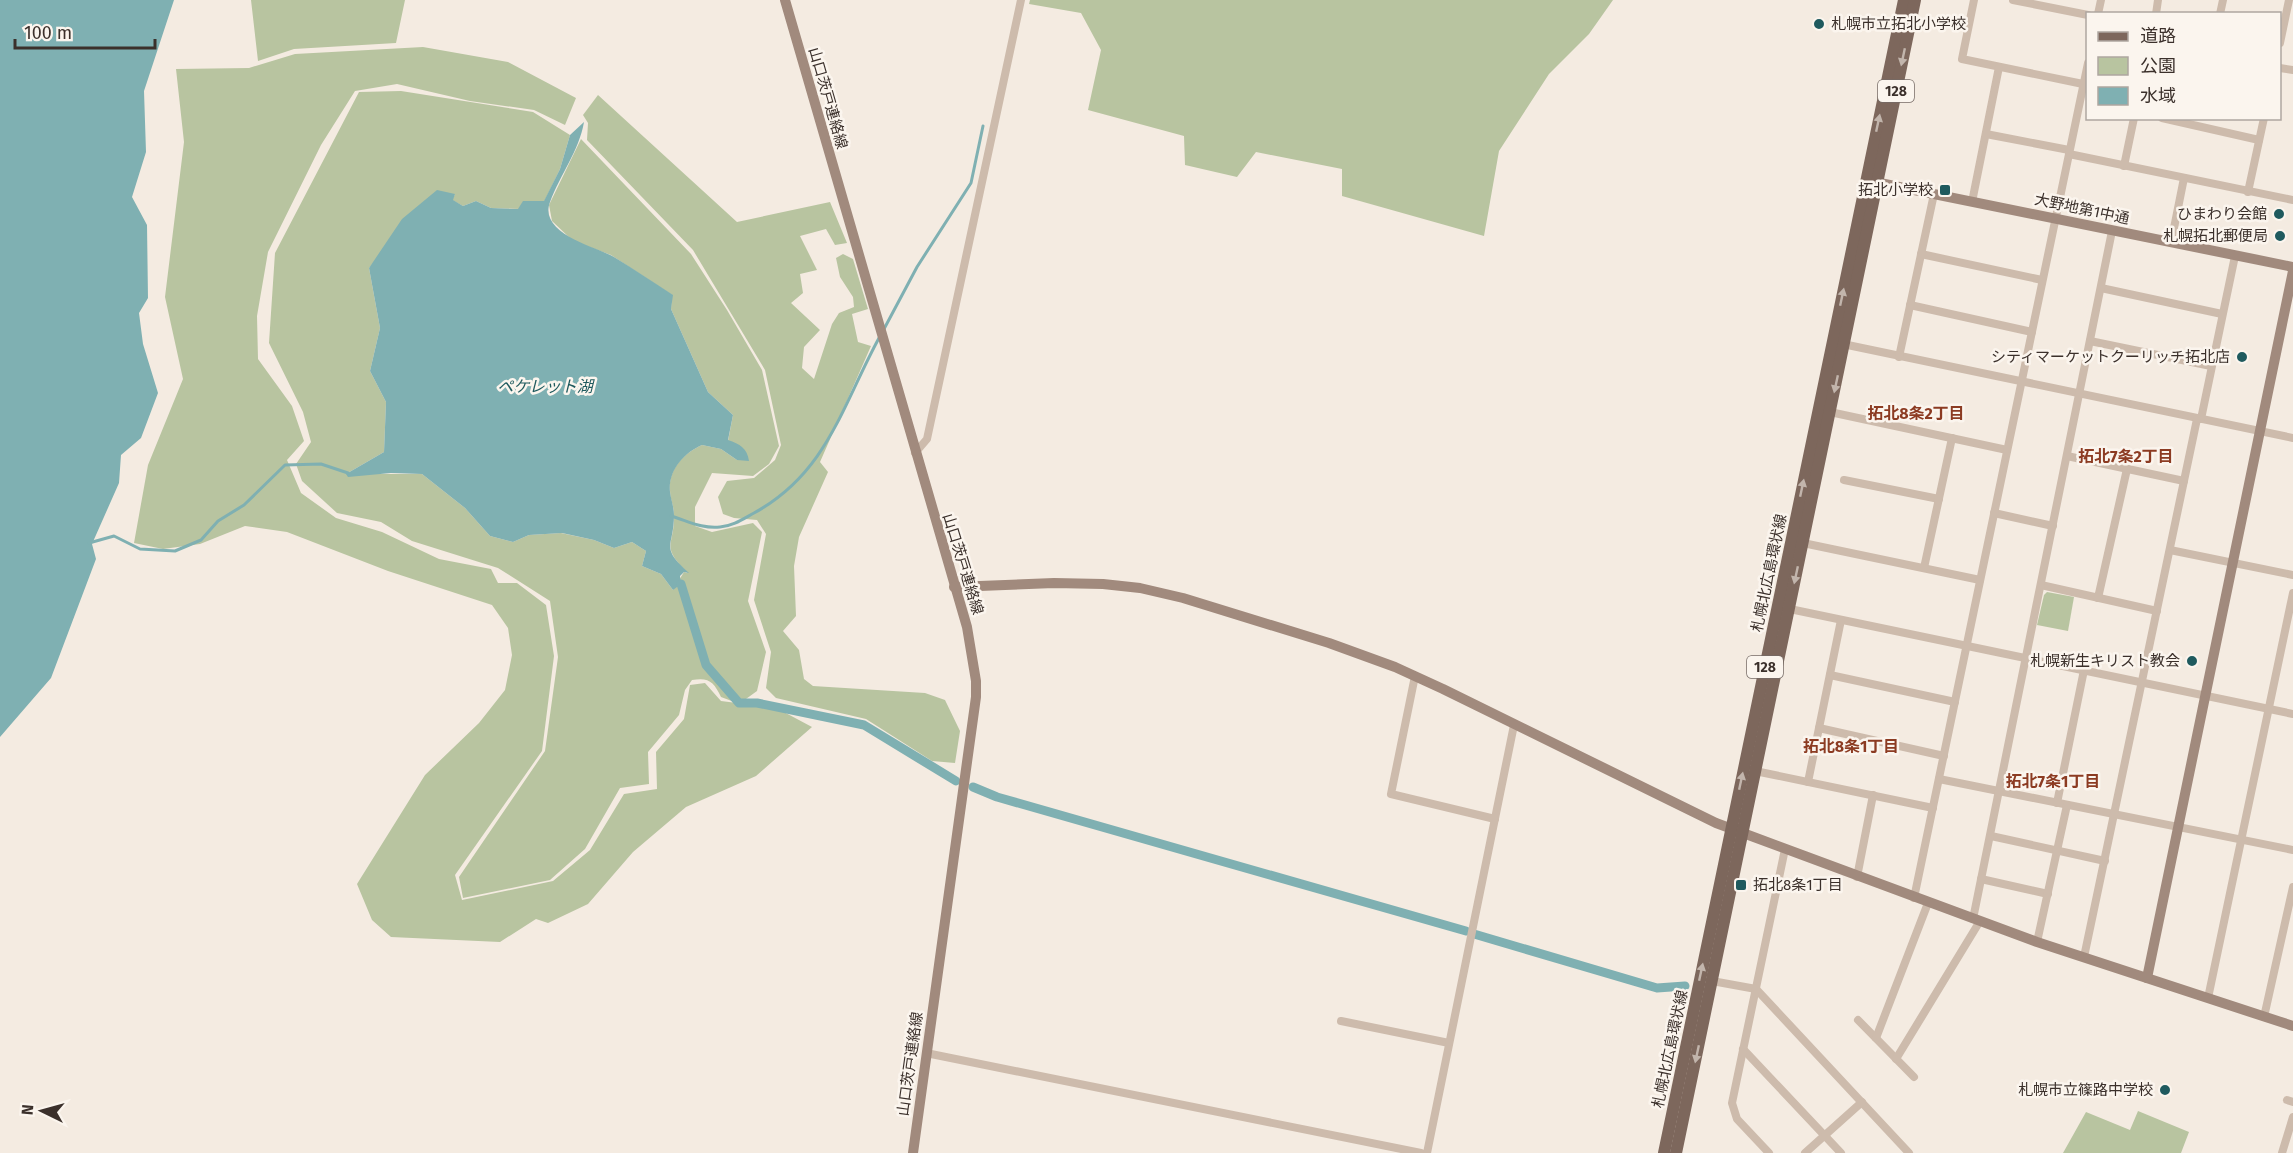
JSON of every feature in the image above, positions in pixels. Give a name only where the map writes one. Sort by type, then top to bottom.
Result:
[{"type":"main road","name":"札幌北広島環状線","points":[[1872,182],[1904,0]]},
{"type":"main road","name":"札幌北広島環状線","points":[[1664,1153],[1737,831],[1872,182],[1915,0]]},
{"type":"main road","name":"札幌北広島環状線","points":[[1676,1153],[1712,981],[1737,831],[1755,771],[1783,607],[1803,543],[1830,412],[1838,343]]},
{"type":"street","name":"山口茨戸連絡線","points":[[785,0],[882,343],[967,627],[976,681],[976,697],[913,1153]]},
{"type":"street","points":[[915,453],[927,439],[1021,0]]},
{"type":"street","points":[[1974,0],[1962,59],[2083,84]]},
{"type":"street","points":[[2013,0],[2086,15]]},
{"type":"street","points":[[2281,38],[2289,0]]},
{"type":"street","points":[[1972,202],[1999,67]]},
{"type":"street","points":[[1914,898],[2086,71]]},
{"type":"street","points":[[2124,166],[2134,120]]},
{"type":"street","points":[[2180,120],[2198,122],[2259,140]]},
{"type":"street","points":[[2248,192],[2264,120]]},
{"type":"street","points":[[1986,134],[2124,166],[2293,200]]},
{"type":"street","points":[[2171,243],[2184,178]]},
{"type":"street","name":"大野地第1中通","points":[[1872,182],[2235,255],[2293,269]]},
{"type":"street","points":[[1899,357],[1934,194]]},
{"type":"street","points":[[1896,1059],[1976,920],[1981,879],[2112,231]]},
{"type":"street","points":[[1921,254],[2042,279]]},
{"type":"street","points":[[2084,957],[2184,481],[2235,255]]},
{"type":"street","points":[[2147,978],[2293,269]]},
{"type":"street","points":[[2101,288],[2222,314]]},
{"type":"street","points":[[1910,305],[2032,332]]},
{"type":"street","points":[[2090,341],[2211,366]]},
{"type":"street","points":[[1838,343],[2293,438]]},
{"type":"street","points":[[1830,412],[2007,450]]},
{"type":"street","points":[[1924,568],[1952,438]]},
{"type":"street","points":[[2067,456],[2184,481]]},
{"type":"street","points":[[2098,598],[2127,469]]},
{"type":"street","points":[[1844,480],[1939,499]]},
{"type":"street","points":[[1994,513],[2053,526]]},
{"type":"street","points":[[1803,543],[1980,580]]},
{"type":"street","points":[[2170,550],[2293,575]]},
{"type":"street","points":[[954,587],[1054,583],[1103,584],[1140,588],[1183,598],[1329,643],[1415,676],[1690,812],[1737,831],[2037,942],[2293,1026]]},
{"type":"street","points":[[2041,585],[2157,610]]},
{"type":"street","points":[[2208,998],[2293,593]]},
{"type":"street","points":[[1783,607],[2293,714]]},
{"type":"street","points":[[1808,782],[1841,620]]},
{"type":"street","points":[[2057,803],[2084,670]]},
{"type":"street","points":[[1830,675],[1954,702]]},
{"type":"street","points":[[1415,676],[1391,794],[1495,819]]},
{"type":"street","points":[[1426,1153],[1514,725]]},
{"type":"street","points":[[1819,728],[1944,756]]},
{"type":"street","points":[[1755,771],[1933,808]]},
{"type":"street","points":[[1939,779],[2293,850]]},
{"type":"street","points":[[1857,877],[1873,795]]},
{"type":"street","points":[[2037,942],[2067,805]]},
{"type":"street","points":[[1991,836],[2105,861]]},
{"type":"street","points":[[1769,1153],[1737,1119],[1732,1103],[1785,849]]},
{"type":"street","points":[[1981,879],[2048,894]]},
{"type":"street","points":[[2264,1017],[2293,887]]},
{"type":"street","points":[[1876,1038],[1928,903]]},
{"type":"street","points":[[1712,981],[1756,989],[1909,1153]]},
{"type":"street","points":[[1858,1020],[1914,1077]]},
{"type":"street","points":[[1341,1021],[1449,1043]]},
{"type":"street","points":[[1743,1050],[1841,1153]]},
{"type":"street","points":[[926,1053],[1421,1153]]},
{"type":"street","points":[[1805,1153],[1862,1102]]},
{"type":"street","points":[[2282,1153],[2293,1117]]},
{"type":"green space","points":[[251,0],[405,0],[396,43],[294,49],[258,61]]},
{"type":"green space","points":[[1030,0],[1613,0],[1589,34],[1549,74],[1499,151],[1484,236],[1342,196],[1342,169],[1256,152],[1237,177],[1185,165],[1184,136],[1088,110],[1101,50],[1081,13],[1029,4]]},
{"type":"green space","points":[[423,47],[508,62],[576,98],[565,125],[534,110],[470,101],[397,84],[355,91],[321,145],[268,252],[257,316],[258,359],[292,406],[304,441],[287,460],[301,493],[336,518],[382,532],[439,559],[491,569],[498,583],[517,583],[546,605],[554,656],[542,751],[455,875],[462,900],[553,881],[590,850],[624,794],[657,789],[656,752],[684,719],[690,685],[705,683],[721,701],[737,703],[721,697],[716,688],[707,680],[692,680],[685,690],[679,715],[648,752],[649,784],[620,788],[585,849],[550,880],[463,898],[459,877],[545,751],[558,657],[550,601],[498,568],[412,541],[381,522],[337,513],[302,481],[296,464],[311,442],[303,412],[269,343],[275,253],[359,92],[401,91],[533,112],[570,135],[560,169],[544,202],[524,201],[519,209],[491,208],[476,201],[463,206],[452,200],[455,194],[383,251],[369,268],[380,328],[370,371],[386,402],[384,452],[346,474],[422,474],[465,508],[490,536],[513,542],[529,535],[561,533],[594,540],[614,548],[632,542],[646,551],[642,566],[661,574],[673,590],[684,572],[688,573],[679,564],[671,550],[674,514],[670,483],[674,469],[683,457],[702,445],[721,449],[737,460],[728,441],[733,415],[708,392],[671,309],[672,295],[611,255],[573,241],[552,221],[549,205],[581,139],[691,254],[762,370],[779,446],[769,464],[753,476],[712,473],[695,507],[695,526],[712,532],[753,523],[762,532],[748,601],[766,652],[757,691],[739,704],[782,711],[812,727],[756,776],[686,807],[633,852],[588,904],[548,923],[536,919],[500,942],[391,937],[372,920],[357,884],[425,775],[479,723],[505,690],[512,655],[508,628],[492,605],[388,571],[287,532],[245,526],[200,544],[163,549],[134,543],[148,465],[183,379],[165,297],[184,142],[176,69],[249,68],[295,54]]},
{"type":"green space","points":[[598,95],[737,222],[830,202],[847,243],[835,245],[826,229],[800,236],[817,270],[800,274],[803,293],[791,303],[820,330],[804,347],[802,368],[814,379],[832,324],[839,313],[854,307],[853,297],[840,277],[836,258],[843,254],[853,259],[868,309],[852,314],[858,342],[871,346],[820,462],[828,472],[799,537],[794,566],[796,616],[783,631],[799,650],[804,679],[813,686],[925,693],[945,700],[960,731],[955,763],[932,761],[866,719],[776,698],[766,688],[771,652],[754,600],[766,534],[757,520],[734,518],[723,514],[718,497],[727,481],[754,478],[775,460],[781,445],[765,370],[693,250],[587,140],[588,123],[583,115]]},
{"type":"green space","points":[[2047,592],[2074,597],[2068,631],[2037,625],[2044,595]]},
{"type":"green space","points":[[2138,1111],[2189,1132],[2181,1153],[2063,1153],[2086,1112],[2130,1130]]},
{"type":"water","points":[[0,0],[174,0],[144,91],[146,152],[132,197],[147,225],[148,298],[139,313],[143,344],[158,393],[141,438],[121,455],[119,483],[92,544],[96,559],[51,678],[0,737]]},
{"type":"water","name":"ペケレット湖","points":[[584,122],[574,153],[550,202],[549,213],[553,223],[571,238],[614,257],[673,295],[671,309],[708,392],[733,415],[728,440],[742,447],[749,461],[737,460],[721,449],[702,445],[678,463],[670,484],[674,515],[670,546],[674,557],[689,573],[684,572],[680,576],[681,584],[673,590],[661,574],[642,566],[646,551],[632,542],[614,548],[594,540],[562,533],[529,535],[513,542],[490,536],[465,508],[422,474],[391,473],[348,477],[346,474],[384,452],[386,402],[370,371],[380,328],[369,268],[402,219],[437,190],[455,194],[453,200],[463,206],[476,201],[491,208],[518,209],[523,201],[544,201],[560,169],[570,135]]},
{"type":"waterway","points":[[884,329],[917,267],[971,183],[983,126]]},
{"type":"waterway","points":[[671,516],[701,526],[725,526],[742,520],[779,497],[816,458],[830,436],[879,338]]},
{"type":"waterway","points":[[89,543],[114,536],[140,549],[175,551],[201,540],[218,521],[244,505],[285,465],[321,464],[348,473]]},
{"type":"waterway","points":[[681,584],[706,665],[739,703],[757,703],[864,725],[956,781]]},
{"type":"waterway","points":[[973,787],[997,797],[1466,931]]},
{"type":"waterway","points":[[1474,934],[1657,988],[1685,986]]},
{"type":"place","name":"札幌市立拓北小学校","points":[[1819,24]]},
{"type":"place","name":"拓北小学校","points":[[1945,190]]},
{"type":"place","name":"ひまわり会館","points":[[2279,214]]},
{"type":"place","name":"札幌拓北郵便局","points":[[2280,236]]},
{"type":"place","name":"シティマーケットクーリッチ拓北店","points":[[2242,357]]},
{"type":"place","name":"札幌新生キリスト教会","points":[[2192,661]]},
{"type":"place","name":"拓北8条1丁目","points":[[1741,885]]},
{"type":"place","name":"札幌市立篠路中学校","points":[[2165,1090]]},
{"type":"district","name":"拓北8条2丁目","points":[[1916,413]]},
{"type":"district","name":"拓北7条2丁目","points":[[2126,456]]},
{"type":"district","name":"拓北8条1丁目","points":[[1851,746]]},
{"type":"district","name":"拓北7条1丁目","points":[[2053,781]]}]
